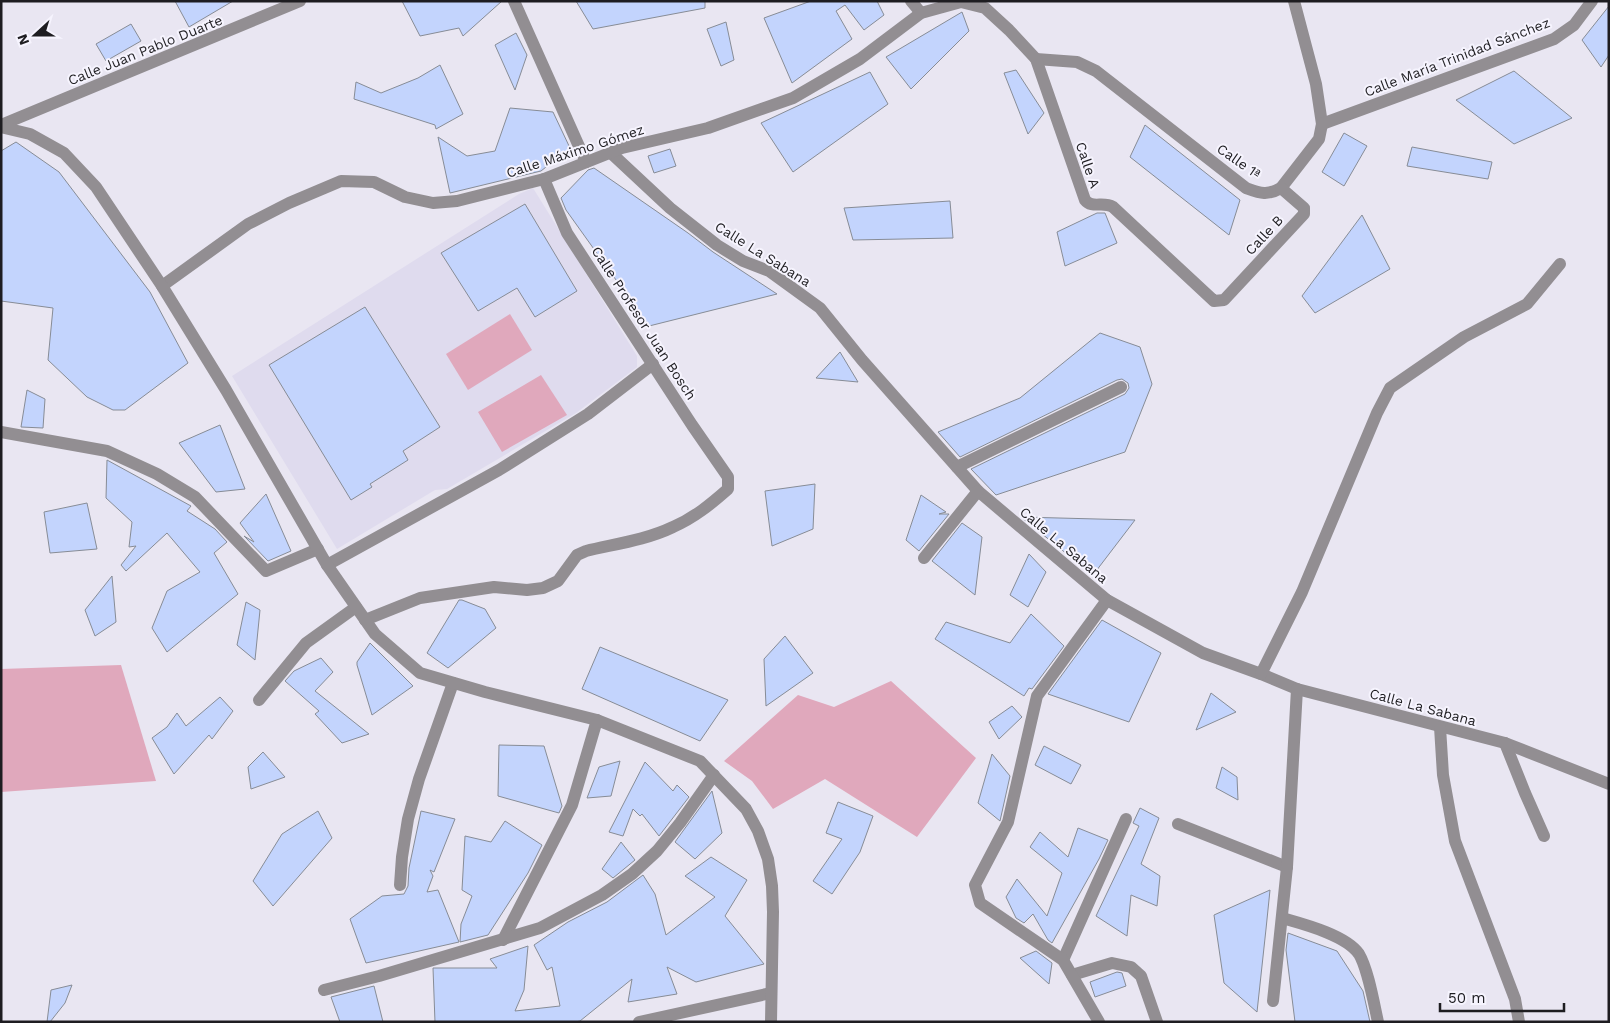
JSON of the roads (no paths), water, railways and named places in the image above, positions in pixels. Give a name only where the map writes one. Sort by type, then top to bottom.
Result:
[{"type":"street","name":"Calle Juan Pablo Duarte","points":[[1,126],[300,1]]},
{"type":"street","points":[[514,1],[586,162]]},
{"type":"street","points":[[911,1],[921,13]]},
{"type":"street","points":[[1281,188],[1319,139],[1322,124],[1316,84],[1294,1]]},
{"type":"street","name":"Calle María Trinidad Sánchez","points":[[1322,124],[1554,39],[1574,25],[1592,1]]},
{"type":"street","name":"Calle Máximo Gómez","points":[[162,286],[248,224],[289,203],[341,181],[374,182],[405,197],[433,203],[457,201],[544,179],[622,148],[708,128],[793,98],[860,60],[921,13],[961,2],[986,5],[1036,59]]},
{"type":"street","name":"Calle 1ª","points":[[1036,59],[1076,62],[1096,71],[1246,188],[1264,195],[1281,188]]},
{"type":"street","name":"Calle A","points":[[1036,59],[1084,200],[1092,205],[1107,204],[1113,207],[1214,301],[1219,302]]},
{"type":"street","points":[[1,126],[30,134],[64,153],[96,187],[162,286],[226,390],[327,565],[374,634],[420,673],[597,720],[700,761],[746,809],[758,831],[768,859],[772,886],[771,1022]]},
{"type":"street","name":"Calle La Sabana","points":[[610,152],[670,208],[717,245],[743,261],[769,272],[820,308],[862,360],[978,491],[1107,600],[1203,653],[1298,689],[1505,743],[1609,784]]},
{"type":"street","name":"Calle Profesor Juan Bosch","points":[[365,620],[420,598],[494,587],[527,590],[543,588],[558,581],[577,555],[646,537],[673,527],[699,513],[728,489],[728,478],[567,233],[544,179]]},
{"type":"street","name":"Calle B","points":[[1219,302],[1224,300],[1304,214],[1304,208],[1281,188]]},
{"type":"street","points":[[1261,674],[1302,592],[1377,413],[1390,388],[1464,338],[1527,304],[1560,264]]},
{"type":"street","points":[[327,565],[499,470],[588,414],[652,364]]},
{"type":"street","points":[[956,467],[1121,387]]},
{"type":"street","points":[[1,432],[107,451],[157,474],[195,497],[266,571],[318,549]]},
{"type":"street","points":[[924,558],[978,491]]},
{"type":"street","points":[[1099,1022],[1063,960],[980,903],[975,885],[1008,822],[1037,696],[1107,600]]},
{"type":"street","points":[[258,700],[306,643],[356,607]]},
{"type":"street","points":[[400,885],[408,819],[419,779],[453,683]]},
{"type":"street","points":[[1274,1001],[1287,867],[1298,689]]},
{"type":"street","points":[[503,940],[572,805],[597,720]]},
{"type":"street","points":[[1440,727],[1443,775],[1455,841],[1515,1000],[1519,1022]]},
{"type":"street","points":[[1505,743],[1544,836]]},
{"type":"street","points":[[324,990],[379,976],[540,928],[602,896],[632,874],[657,851],[680,823],[714,775]]},
{"type":"street","points":[[1063,960],[1126,819]]},
{"type":"street","points":[[1178,824],[1287,867]]},
{"type":"street","points":[[1282,918],[1314,928],[1339,939],[1359,955],[1370,987],[1378,1022]]},
{"type":"street","points":[[1072,975],[1112,963],[1131,967],[1141,976],[1157,1022]]},
{"type":"street","points":[[639,1022],[771,992]]}]
